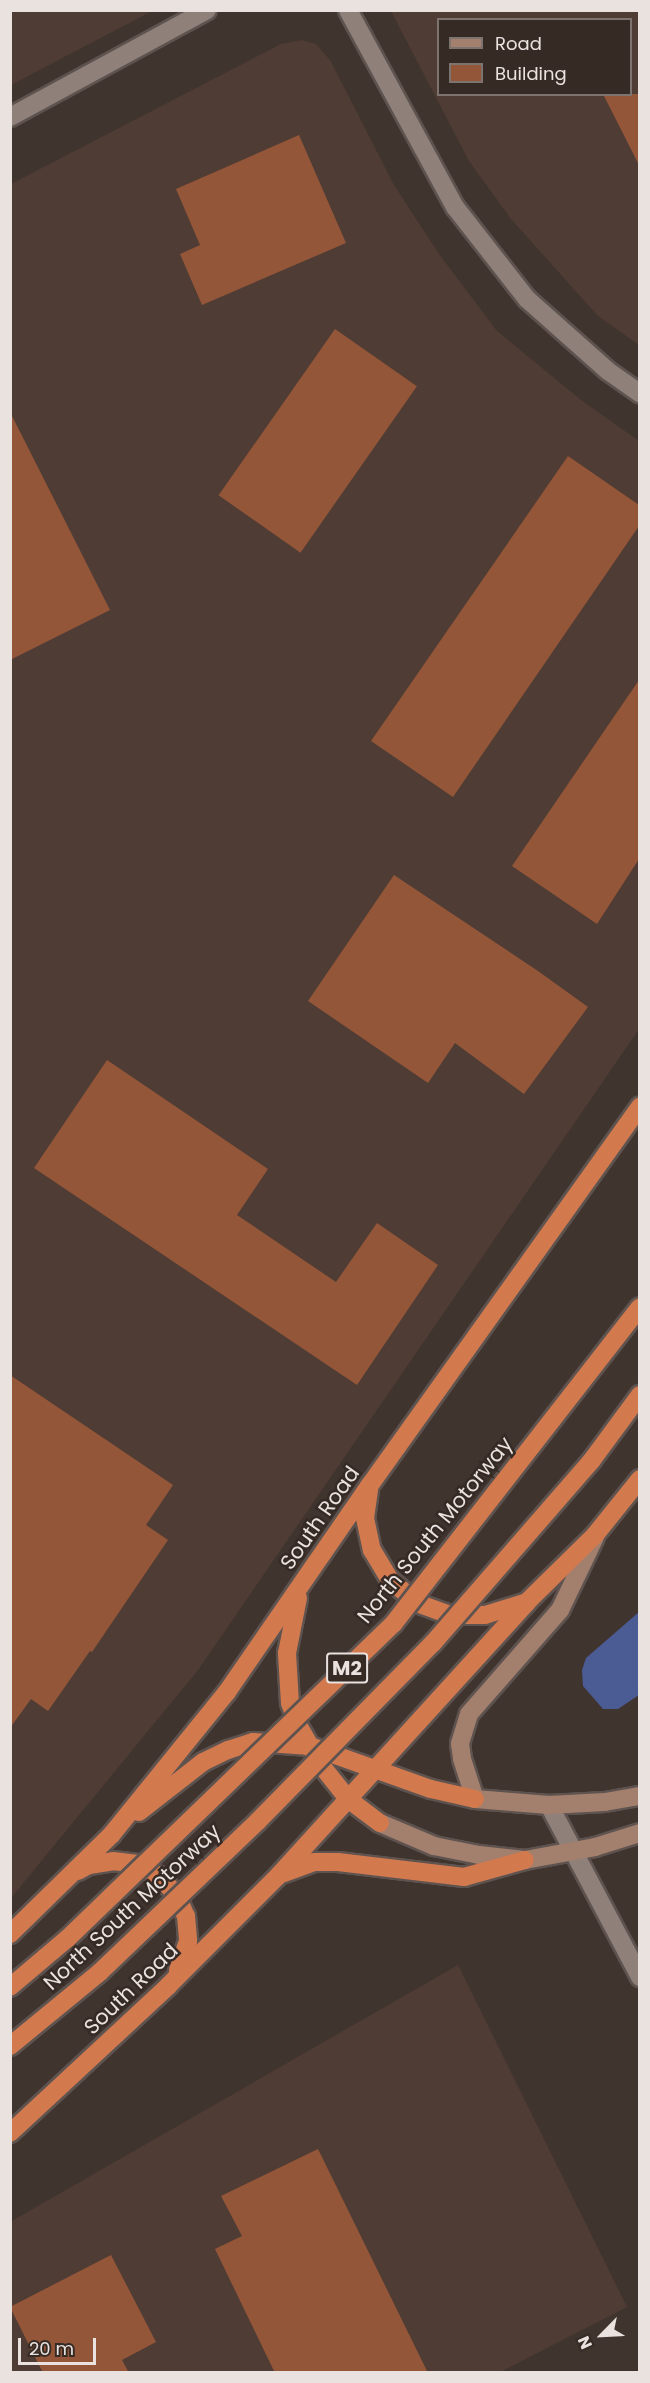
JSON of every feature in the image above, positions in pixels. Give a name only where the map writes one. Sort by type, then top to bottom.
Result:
[{"type":"highway","name":"South Road","points":[[10,1934],[112,1834],[227,1692],[370,1485],[639,1107]]},
{"type":"highway","name":"North South Motorway","points":[[10,1987],[68,1938],[394,1623],[639,1307]]},
{"type":"highway","name":"North South Motorway","points":[[10,2046],[117,1956],[258,1821],[433,1643],[592,1460],[639,1395]]},
{"type":"highway","name":"South Road","points":[[10,2133],[169,1985],[279,1875],[527,1602],[595,1535],[639,1479]]},
{"type":"highway","points":[[370,1485],[365,1518],[372,1550],[390,1580],[417,1603],[450,1615],[485,1615],[527,1602]]},
{"type":"highway","points":[[370,1485],[304,1584],[293,1612],[287,1653],[290,1703],[310,1746],[348,1799],[380,1823]]},
{"type":"highway","points":[[112,1834],[203,1762],[228,1750],[253,1742],[310,1746],[431,1789],[475,1799]]},
{"type":"highway","points":[[279,1875],[314,1862],[464,1877],[525,1860]]},
{"type":"highway","points":[[71,1875],[89,1865],[113,1861],[138,1864],[159,1876],[176,1894],[186,1916],[188,1941],[182,1965],[169,1985]]},
{"type":"street","points":[[10,117],[207,10]]},
{"type":"street","points":[[348,10],[455,207],[527,299],[608,371],[639,393]]},
{"type":"street","points":[[595,1535],[560,1610],[469,1714],[460,1744],[462,1759],[475,1799],[549,1805],[605,1802],[639,1796]]},
{"type":"street","points":[[549,1805],[639,1977]]},
{"type":"street","points":[[380,1823],[434,1846],[479,1855],[525,1860],[574,1851],[639,1833]]},
{"type":"shaded area","points":[[11,10],[152,10],[152,11],[11,85]]},
{"type":"shaded area","points":[[391,11],[639,11],[639,345],[598,316],[511,219],[469,161]]},
{"type":"shaded area","points":[[302,40],[316,44],[330,60],[394,185],[439,254],[497,331],[581,400],[639,441],[639,1029],[198,1670],[11,1898],[11,184],[281,44]]},
{"type":"shaded area","points":[[458,1965],[627,2307],[500,2372],[11,2372],[10,2222]]},
{"type":"water","points":[[639,1612],[639,1695],[618,1709],[603,1709],[583,1686],[582,1670],[586,1658]]},
{"type":"building","points":[[639,94],[639,165],[604,96]]},
{"type":"building","points":[[299,135],[346,243],[202,305],[180,254],[200,245],[176,189]]},
{"type":"building","points":[[335,329],[417,386],[300,553],[219,495]]},
{"type":"building","points":[[10,412],[110,610],[10,660]]},
{"type":"building","points":[[568,456],[639,505],[639,526],[453,797],[371,741]]},
{"type":"building","points":[[639,680],[639,859],[597,924],[512,866]]},
{"type":"building","points":[[394,875],[588,1007],[524,1094],[455,1043],[428,1083],[308,1001]]},
{"type":"building","points":[[107,1060],[268,1169],[237,1215],[336,1282],[377,1223],[438,1265],[357,1385],[34,1168]]},
{"type":"building","points":[[10,1375],[173,1485],[146,1525],[168,1540],[92,1652],[90,1651],[48,1711],[31,1699],[10,1728]]},
{"type":"building","points":[[318,2149],[428,2373],[275,2373],[215,2249],[242,2236],[221,2196]]},
{"type":"building","points":[[111,2255],[156,2342],[122,2360],[129,2373],[43,2373],[10,2307]]}]
